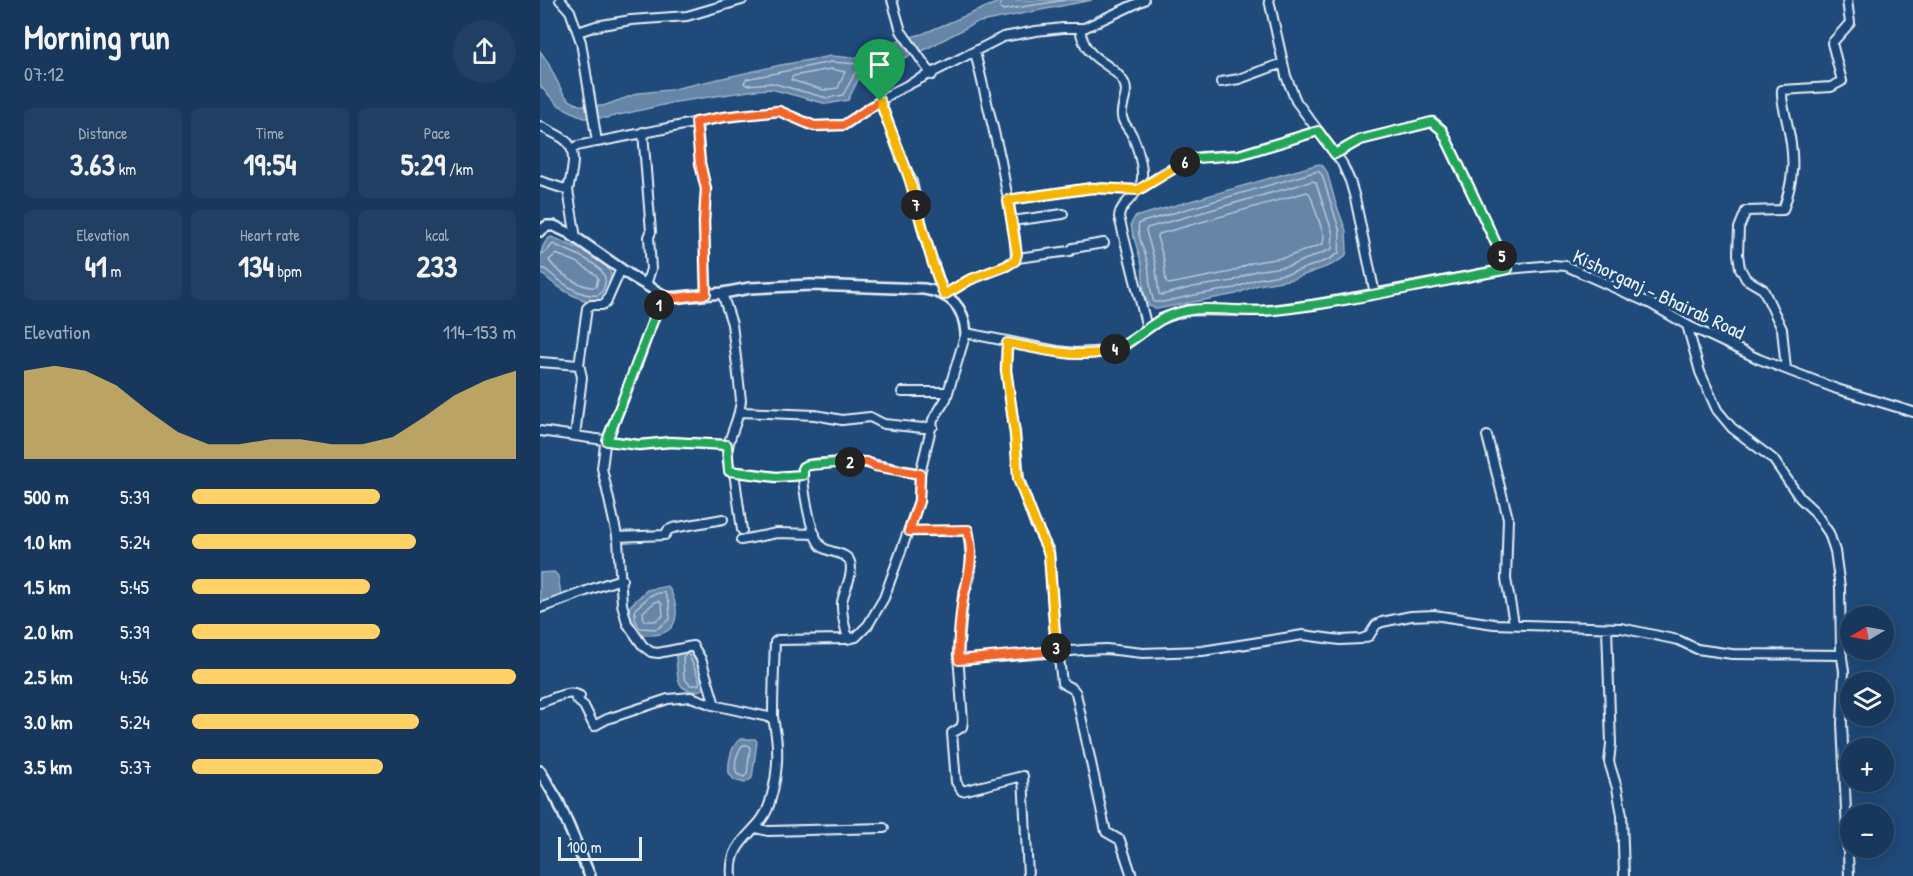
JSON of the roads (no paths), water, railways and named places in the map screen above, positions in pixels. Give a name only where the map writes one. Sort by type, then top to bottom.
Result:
[{"type":"main road","points":[[540,231],[547,226],[554,226],[576,238],[662,296],[677,298],[750,288],[812,285],[937,291],[954,302],[962,313],[966,333]]},
{"type":"main road","points":[[540,771],[558,801],[590,876]]},
{"type":"street","points":[[560,0],[570,10],[578,32],[596,142]]},
{"type":"street","points":[[578,32],[596,26],[631,20],[687,16],[742,0]]},
{"type":"street","points":[[892,0],[901,31],[932,75]]},
{"type":"street","points":[[572,150],[577,146],[696,122],[779,111],[814,126],[844,125],[914,82],[1004,37],[1036,31],[1090,26],[1144,0]]},
{"type":"street","points":[[1269,0],[1283,63],[1296,101],[1342,163],[1355,198],[1375,294]]},
{"type":"street","points":[[1786,369],[1782,329],[1763,289],[1746,279],[1740,268],[1739,228],[1746,211],[1783,210],[1790,191],[1793,170],[1792,148],[1782,90],[1831,87],[1842,81],[1832,43],[1850,23],[1847,0]]},
{"type":"street","points":[[1080,28],[1085,45],[1126,85],[1122,117],[1132,135],[1138,154],[1142,178],[1138,190]]},
{"type":"street","points":[[975,52],[995,136],[1017,258]]},
{"type":"street","points":[[1221,82],[1239,79],[1283,63]]},
{"type":"street","points":[[880,101],[912,182],[924,235],[944,295],[969,280],[1006,266],[1017,258],[1070,251],[1073,248],[1104,243]]},
{"type":"street","points":[[696,122],[700,163],[706,189],[704,222],[706,294]]},
{"type":"street","points":[[1335,154],[1367,138],[1432,122],[1436,124],[1442,130],[1508,269]]},
{"type":"street","points":[[540,126],[564,138],[572,150],[568,190],[576,238]]},
{"type":"street","points":[[1147,328],[1119,217],[1121,210],[1138,190],[1190,159],[1239,155],[1318,131]]},
{"type":"street","points":[[644,132],[645,178],[651,232],[649,237],[651,269],[646,285]]},
{"type":"street","points":[[540,181],[568,190]]},
{"type":"street","points":[[1008,200],[1092,188],[1138,190]]},
{"type":"street","points":[[1012,221],[1063,214]]},
{"type":"street","name":"Kishorganj - Bhairab Road","points":[[966,333],[1007,343],[1066,352],[1110,351],[1124,346],[1147,328],[1174,314],[1188,310],[1262,311],[1313,305],[1508,269],[1566,266],[1651,304],[1732,347],[1837,389],[1913,412]]},
{"type":"street","points":[[575,436],[582,377],[579,364],[587,308],[592,304],[602,306],[609,300],[621,269]]},
{"type":"street","points":[[722,293],[732,324],[740,390],[740,412],[727,445],[729,471],[776,477],[803,475]]},
{"type":"street","points":[[662,296],[607,441],[602,468],[617,537],[622,579],[622,604],[626,619],[643,646],[651,652],[658,653],[693,646],[701,659],[715,705]]},
{"type":"street","points":[[1687,325],[1700,372],[1717,410],[1732,428],[1770,455],[1829,533],[1835,551],[1841,606]]},
{"type":"street","points":[[732,876],[732,861],[735,852],[746,835],[756,828],[767,815],[776,773],[777,748],[773,718],[776,640],[848,639],[856,637],[874,618],[884,598],[919,501],[920,474],[925,448],[933,420],[948,392],[966,333]]},
{"type":"street","points":[[1007,343],[1006,370],[1015,434],[1018,479],[1049,554],[1056,651],[1062,683],[1076,693],[1106,832],[1120,840],[1132,876]]},
{"type":"street","points":[[540,362],[572,366],[579,364]]},
{"type":"street","points":[[902,392],[948,392]]},
{"type":"street","points":[[740,412],[815,416],[842,420],[870,417],[884,424],[923,428],[933,426]]},
{"type":"street","points":[[540,431],[639,445],[670,442],[727,445]]},
{"type":"street","points":[[1487,436],[1508,518],[1506,579],[1514,623]]},
{"type":"street","points":[[848,639],[842,606],[851,563],[848,558],[820,546],[815,534],[803,467],[857,461],[920,474]]},
{"type":"street","points":[[734,472],[742,530]]},
{"type":"street","points":[[617,537],[665,535],[668,530],[723,519]]},
{"type":"street","points":[[909,531],[968,531],[971,564],[970,576],[963,596],[959,660],[962,727],[952,733],[956,782],[962,791],[1023,776],[1028,876]]},
{"type":"street","points":[[741,540],[777,533],[815,534]]},
{"type":"street","points":[[540,608],[622,579]]},
{"type":"street","points":[[959,660],[1106,649],[1172,653],[1222,649],[1303,635],[1340,640],[1361,639],[1369,636],[1378,623],[1411,616],[1434,615],[1494,624],[1621,628],[1678,640],[1696,649],[1732,654],[1840,655]]},
{"type":"street","points":[[1607,628],[1611,744],[1609,762],[1622,815],[1624,876]]},
{"type":"street","points":[[1843,660],[1842,723],[1849,876]]},
{"type":"street","points":[[540,703],[570,693],[577,694],[580,696],[576,699],[584,706],[594,726],[627,712],[668,699],[691,697],[773,718]]},
{"type":"street","points":[[756,828],[780,831],[884,828]]},
{"type":"water","points":[[1003,0],[1092,0],[975,23],[924,50],[860,76],[848,100],[827,104],[771,89],[676,102],[606,118],[584,118],[558,105],[540,86],[540,51],[569,100],[579,105],[603,106],[639,93],[669,90],[781,65],[831,56],[855,58],[872,55],[886,44],[922,34]]},
{"type":"water","points":[[1319,164],[1327,172],[1346,231],[1345,257],[1331,265],[1293,279],[1258,285],[1236,294],[1157,309],[1149,306],[1144,292],[1142,265],[1132,231],[1131,224],[1135,217]]},
{"type":"water","points":[[551,237],[590,255],[608,268],[611,281],[604,298],[597,302],[576,297],[540,272],[543,247]]},
{"type":"water","points":[[554,572],[558,576],[562,600],[540,606],[540,573]]},
{"type":"water","points":[[668,586],[675,603],[676,618],[673,625],[660,634],[638,635],[631,628],[630,606],[647,590]]},
{"type":"water","points":[[690,648],[700,663],[706,687],[698,691],[686,690],[679,682],[675,652]]},
{"type":"water","points":[[740,739],[755,739],[757,742],[752,778],[745,783],[734,780],[729,773],[731,754]]}]
